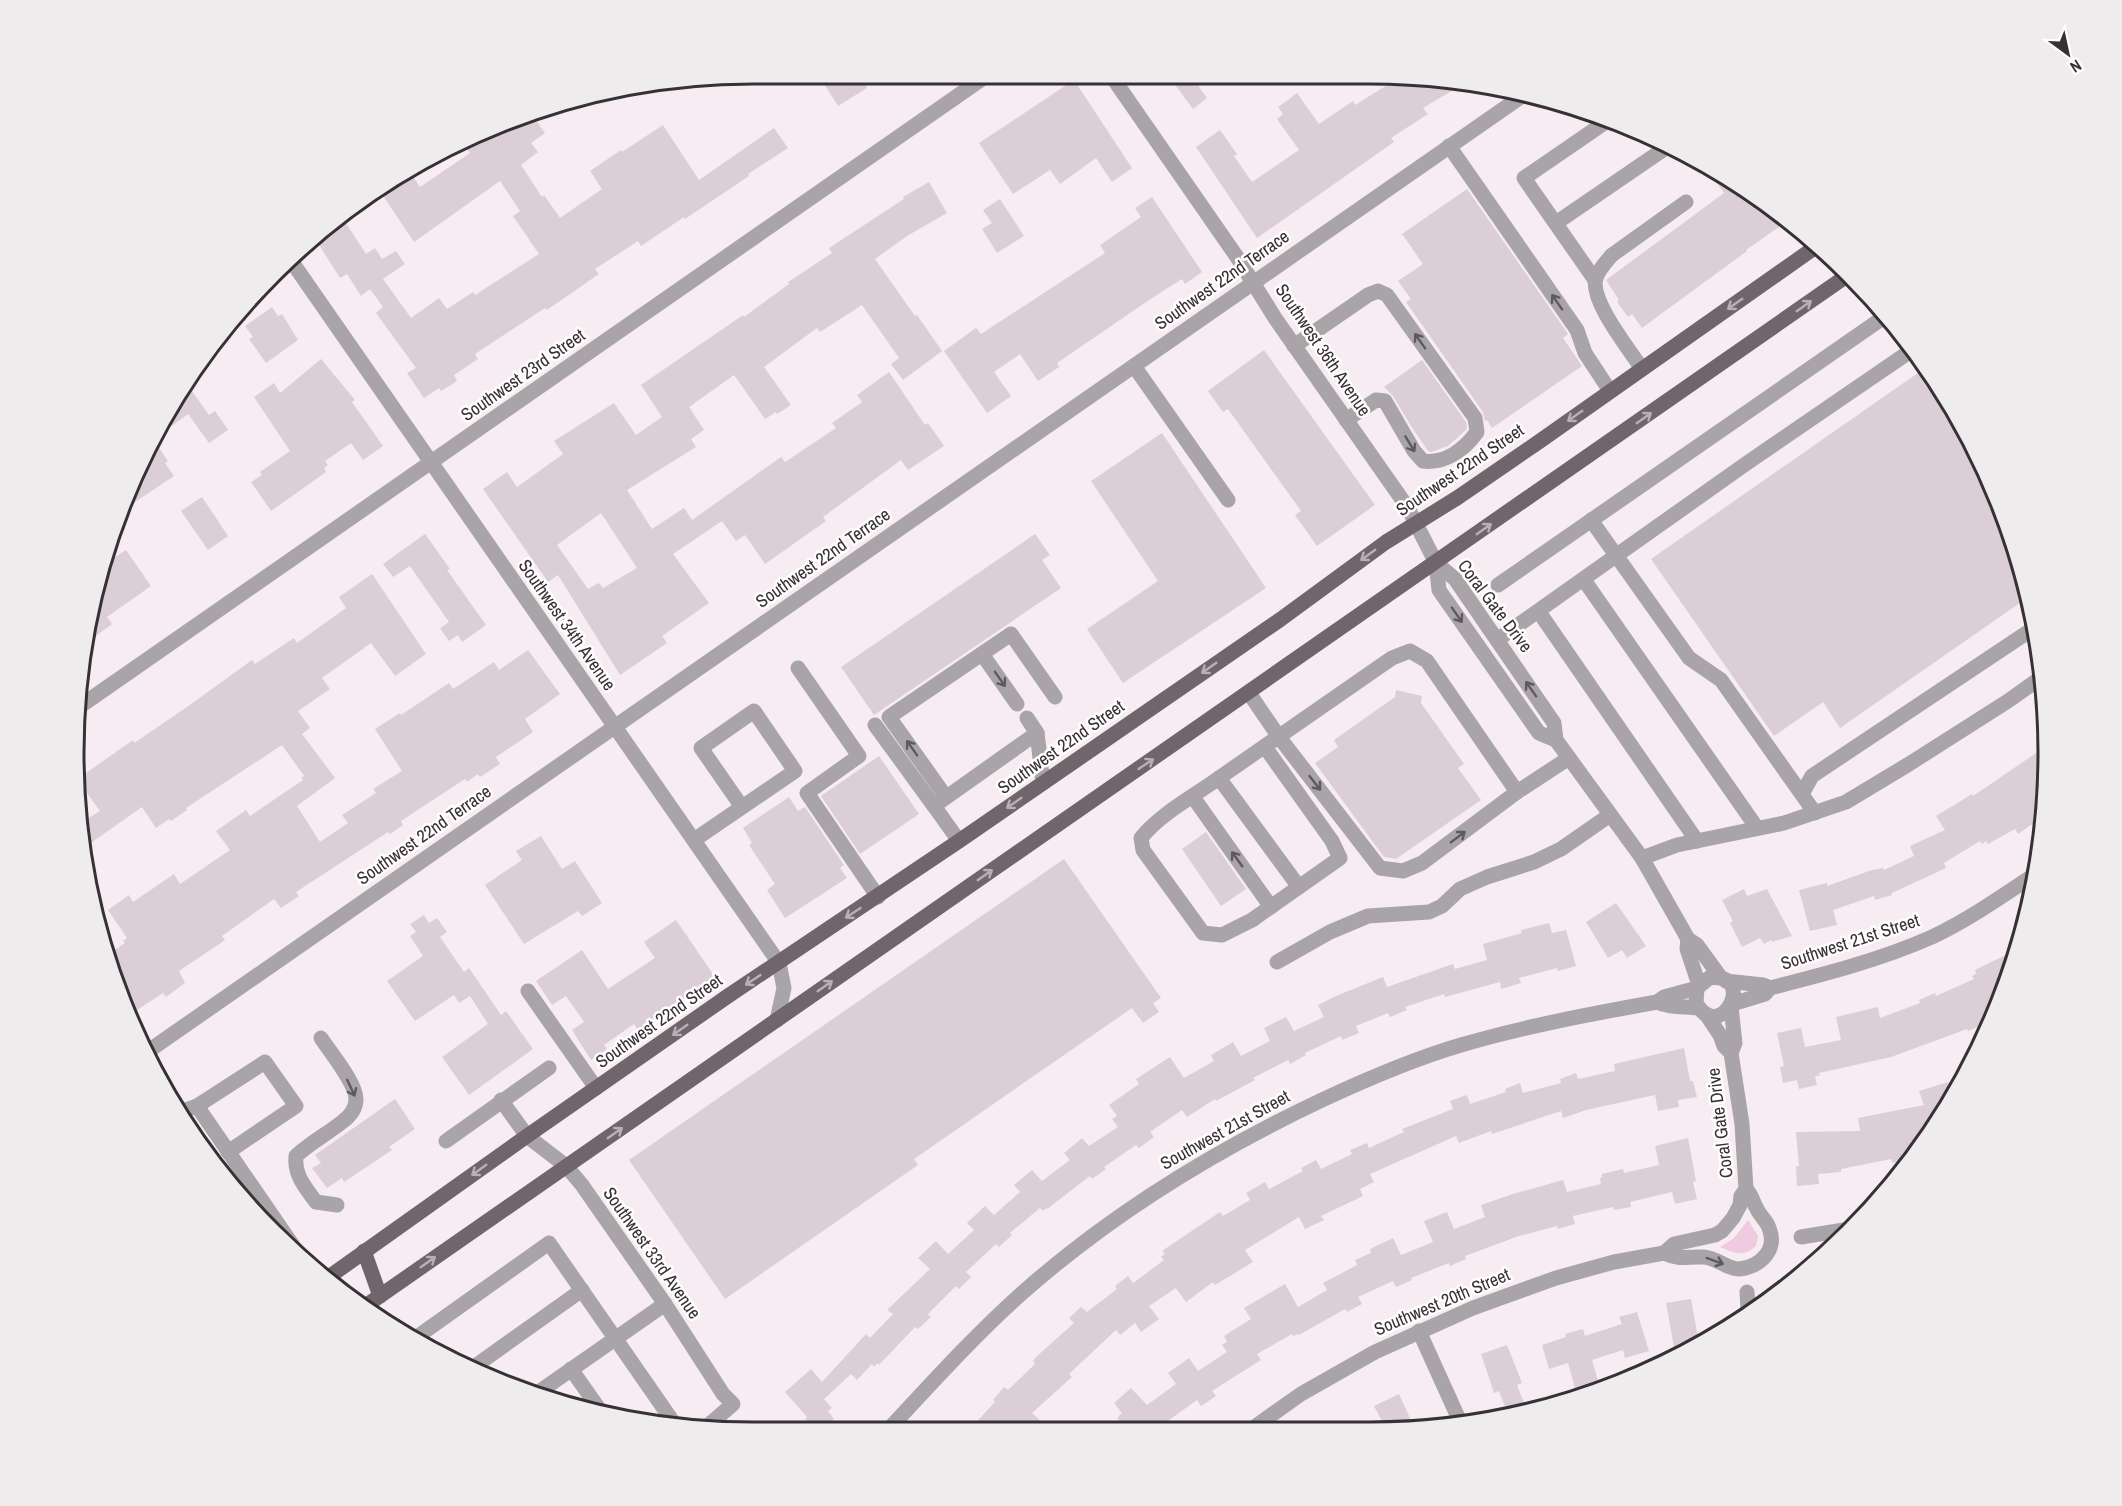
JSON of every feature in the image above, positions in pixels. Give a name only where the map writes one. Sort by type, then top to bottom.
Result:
[{"type":"main road","name":"Southwest 22nd Street","points":[[333,1274],[596,1088],[878,897],[1417,523],[1457,498],[1811,251]]},
{"type":"main road","points":[[371,1302],[1842,280]]},
{"type":"main road","points":[[364,1251],[380,1296]]},
{"type":"street","name":"Southwest 23rd Street","points":[[86,702],[975,84]]},
{"type":"street","name":"Southwest 36th Avenue","points":[[1117,84],[1253,282],[1294,346],[1402,499],[1417,523],[1436,563]]},
{"type":"street","name":"Southwest 22nd Terrace","points":[[153,1048],[1515,101]]},
{"type":"street","points":[[1600,126],[1524,178],[1595,280],[1600,304],[1642,369]]},
{"type":"street","points":[[1449,146],[1577,330],[1585,353],[1610,391]]},
{"type":"street","points":[[1556,224],[1661,151]]},
{"type":"street","points":[[1595,280],[1602,266],[1612,255],[1686,202]]},
{"type":"street","name":"Southwest 34th Avenue","points":[[295,266],[779,963],[784,988],[777,1020]]},
{"type":"street","points":[[1294,346],[1368,295],[1378,291],[1387,294],[1475,418],[1477,432],[1470,442],[1436,463],[1423,461],[1413,451],[1385,401],[1376,400],[1346,420]]},
{"type":"street","points":[[1498,585],[1879,321]]},
{"type":"street","points":[[1497,640],[1747,463],[1906,354]]},
{"type":"street","points":[[1134,366],[1228,500]]},
{"type":"street","points":[[1591,520],[1689,658],[1721,680],[1815,813]]},
{"type":"street","name":"Coral Gate Drive","points":[[1436,563],[1455,579],[1554,723],[1556,740],[1642,858],[1688,939],[1697,945],[1724,980]]},
{"type":"street","name":"Coral Gate Drive","points":[[1436,563],[1439,590],[1539,733],[1556,740]]},
{"type":"street","points":[[1584,580],[1757,828]]},
{"type":"street","points":[[1539,612],[1697,841]]},
{"type":"street","points":[[1802,794],[1812,776],[2027,633]]},
{"type":"street","points":[[959,841],[940,802],[890,717],[1011,634],[1055,697]]},
{"type":"street","points":[[1265,747],[1332,841],[1340,858],[1252,920],[1222,935],[1203,933],[1143,850],[1141,838],[1149,827],[1392,658],[1410,651],[1427,661],[1517,792]]},
{"type":"street","points":[[982,654],[1017,704]]},
{"type":"street","points":[[798,668],[860,756],[807,793],[878,897]]},
{"type":"street","points":[[1642,858],[1677,845],[1784,823],[1846,802],[1900,770],[2034,682]]},
{"type":"street","points":[[1249,693],[1279,737],[1380,868],[1403,872],[1422,863],[1517,792],[1569,758]]},
{"type":"street","points":[[694,840],[795,771],[754,711],[700,748],[742,807]]},
{"type":"street","points":[[1027,718],[1037,733],[1043,783]]},
{"type":"street","points":[[875,725],[940,802]]},
{"type":"street","points":[[940,802],[1037,733]]},
{"type":"street","points":[[1220,778],[1299,887]]},
{"type":"street","points":[[1192,797],[1271,907]]},
{"type":"street","points":[[1277,962],[1330,932],[1368,916],[1429,912],[1442,906],[1460,889],[1487,877],[1534,862],[1561,849],[1610,815]]},
{"type":"street","name":"Southwest 21st Street","points":[[1731,1005],[1765,994],[1770,988],[1857,964],[1931,937],[1999,899],[2026,881]]},
{"type":"street","name":"Coral Gate Drive","points":[[1688,939],[1687,949],[1698,986]]},
{"type":"street","points":[[1709,978],[1724,980],[1733,992],[1731,1005],[1717,1015],[1702,1011],[1695,998],[1698,986],[1709,978]]},
{"type":"street","name":"Southwest 21st Street","points":[[1724,980],[1770,988]]},
{"type":"street","name":"Southwest 21st Street","points":[[896,1422],[1013,1301],[1040,1278],[1139,1203],[1231,1146],[1344,1090],[1393,1068],[1441,1051],[1554,1021],[1657,1002],[1664,997],[1698,986]]},
{"type":"street","points":[[528,991],[596,1088]]},
{"type":"street","name":"Southwest 21st Street","points":[[1657,1002],[1666,1006],[1677,1005],[1702,1011]]},
{"type":"street","name":"Coral Gate Drive","points":[[1729,1224],[1738,1211],[1741,1196],[1746,1189],[1742,1124],[1731,1053],[1735,1043],[1731,1005]]},
{"type":"street","name":"Coral Gate Drive","points":[[1702,1011],[1731,1053]]},
{"type":"street","points":[[321,1038],[352,1086],[356,1098],[354,1111],[296,1156],[295,1167],[316,1202],[337,1205]]},
{"type":"street","points":[[188,1110],[265,1062],[296,1106],[228,1152]]},
{"type":"street","points":[[446,1141],[549,1068]]},
{"type":"street","name":"Southwest 33rd Avenue","points":[[501,1100],[527,1136],[566,1166],[733,1404],[713,1421]]},
{"type":"street","points":[[197,1106],[262,1207]]},
{"type":"street","name":"Coral Gate Drive","points":[[1746,1189],[1753,1195],[1755,1205],[1771,1232],[1772,1243],[1768,1254],[1763,1259]]},
{"type":"street","name":"Southwest 20th Street","points":[[1262,1422],[1324,1381],[1375,1352],[1501,1296],[1614,1262],[1664,1253],[1674,1244],[1715,1235],[1729,1224]]},
{"type":"street","points":[[1801,1237],[1836,1231]]},
{"type":"street","points":[[423,1335],[549,1243],[669,1416]]},
{"type":"street","name":"Southwest 20th Street","points":[[1664,1253],[1676,1258],[1706,1257],[1736,1269],[1751,1267],[1763,1259]]},
{"type":"street","points":[[479,1363],[582,1290]]},
{"type":"street","points":[[1747,1292],[1748,1304]]},
{"type":"street","points":[[544,1388],[665,1304]]},
{"type":"street","points":[[1419,1331],[1457,1416]]},
{"type":"street","points":[[571,1369],[595,1402]]},
{"type":"path","points":[[547,593],[586,650]]},
{"type":"shaded area","points":[[1748,1220],[1758,1236],[1756,1246],[1742,1253],[1720,1247],[1734,1238]]},
{"type":"building","points":[[824,84],[867,84],[867,88],[838,106]]},
{"type":"building","points":[[1068,84],[1077,84],[1132,168],[1112,182],[1096,158],[1060,184],[1050,170],[1013,194],[979,143]]},
{"type":"building","points":[[1174,84],[1197,84],[1207,98],[1193,109]]},
{"type":"building","points":[[1388,84],[1454,90],[1423,108],[1428,114],[1391,138],[1394,142],[1257,238],[1196,147],[1220,130],[1237,154],[1234,156],[1252,182],[1299,150],[1277,119],[1283,114],[1278,107],[1297,93],[1319,124],[1353,101],[1355,105]]},
{"type":"building","points":[[536,121],[545,133],[531,143],[538,152],[521,165],[542,197],[544,195],[560,218],[602,189],[590,171],[663,125],[699,180],[774,128],[788,148],[685,219],[684,217],[641,246],[638,241],[595,269],[599,274],[547,310],[545,308],[475,354],[478,359],[454,375],[457,381],[441,391],[439,388],[424,398],[407,373],[416,368],[376,313],[383,307],[370,289],[361,296],[347,274],[340,278],[319,244],[346,222],[366,254],[375,248],[382,259],[396,251],[405,264],[383,279],[411,318],[439,298],[447,309],[473,292],[475,295],[539,254],[513,216],[520,211],[500,181],[414,242],[383,196],[413,177],[420,187],[470,153],[467,149]]},
{"type":"building","points":[[1715,181],[1781,226],[1642,328],[1632,314],[1628,317],[1606,280],[1724,193]]},
{"type":"building","points":[[929,182],[947,213],[907,236],[875,259],[942,351],[903,380],[891,364],[899,358],[862,305],[820,332],[817,328],[764,367],[791,405],[765,419],[734,375],[689,407],[704,430],[691,439],[696,447],[627,490],[652,529],[684,508],[692,520],[781,457],[785,462],[836,428],[832,423],[862,402],[857,395],[889,372],[925,425],[928,423],[944,446],[908,470],[901,460],[823,517],[826,521],[765,564],[745,535],[736,541],[722,521],[673,554],[709,603],[662,636],[667,643],[620,675],[558,575],[548,582],[483,489],[507,472],[517,487],[563,454],[554,441],[614,403],[636,435],[662,417],[641,385],[743,315],[744,317],[789,284],[788,282],[832,253],[829,248],[904,199],[903,197]],"holes":[[[601,513],[637,568],[603,588],[599,583],[588,589],[557,545]]]},
{"type":"building","points":[[1467,189],[1568,334],[1563,338],[1582,366],[1492,428],[1487,420],[1485,421],[1483,412],[1406,302],[1411,299],[1398,281],[1423,264],[1402,234]]},
{"type":"building","points":[[1152,197],[1202,272],[1185,284],[1182,279],[1152,298],[1057,363],[1059,367],[1038,381],[1020,354],[994,372],[1011,396],[987,413],[944,351],[976,328],[981,334],[1105,253],[1100,245],[1141,217],[1135,208]]},
{"type":"building","points":[[1000,199],[1024,236],[997,253],[982,229],[992,223],[983,210]]},
{"type":"building","points":[[272,307],[278,316],[282,314],[298,340],[266,363],[249,339],[253,337],[245,326]]},
{"type":"building","points":[[1264,350],[1375,505],[1317,546],[1295,515],[1301,511],[1228,409],[1223,412],[1208,391]]},
{"type":"building","points":[[321,359],[355,400],[352,402],[383,446],[363,460],[351,443],[325,461],[328,465],[324,468],[326,472],[271,511],[251,482],[262,475],[260,472],[290,451],[254,397],[274,383],[280,393]]},
{"type":"building","points":[[1422,360],[1466,422],[1467,429],[1448,446],[1431,452],[1411,426],[1393,396],[1384,387]]},
{"type":"building","points":[[1919,372],[1969,457],[1987,497],[2002,538],[2020,603],[1840,728],[1823,702],[1774,736],[1651,559]]},
{"type":"building","points":[[191,390],[209,415],[215,411],[228,430],[209,443],[188,414],[168,428]]},
{"type":"building","points":[[1162,433],[1266,588],[1123,683],[1087,629],[1158,581],[1091,481]]},
{"type":"building","points":[[158,447],[168,461],[165,463],[174,476],[133,504]]},
{"type":"building","points":[[202,497],[228,536],[208,550],[181,511]]},
{"type":"building","points":[[425,534],[486,625],[462,642],[458,635],[449,641],[440,628],[449,622],[410,566],[393,577],[383,564]]},
{"type":"building","points":[[1035,534],[1050,555],[1042,560],[1061,588],[874,715],[841,667]]},
{"type":"building","points":[[126,550],[151,586],[107,617],[112,624],[95,637],[107,580],[114,558]]},
{"type":"building","points":[[372,574],[426,654],[395,676],[371,643],[322,678],[330,689],[298,711],[310,728],[302,734],[335,778],[297,806],[320,842],[348,823],[342,815],[376,793],[373,789],[402,771],[375,729],[400,713],[401,715],[449,683],[453,689],[494,662],[499,670],[528,650],[560,694],[525,719],[533,732],[496,757],[500,764],[480,777],[478,774],[467,782],[465,779],[401,821],[403,825],[390,834],[388,832],[296,892],[299,896],[281,908],[274,899],[222,936],[225,940],[179,971],[185,983],[166,997],[163,993],[136,1011],[114,950],[125,943],[123,941],[127,938],[108,910],[129,895],[133,902],[174,874],[180,884],[230,850],[216,831],[246,810],[250,816],[303,780],[301,778],[304,776],[282,745],[186,808],[187,810],[171,821],[169,819],[156,828],[142,807],[91,843],[88,819],[100,811],[85,790],[84,774],[133,740],[134,743],[187,707],[252,660],[255,664],[294,638],[297,643],[346,608],[339,597]]},
{"type":"building","points":[[1396,690],[1422,696],[1421,703],[1464,764],[1458,768],[1481,800],[1396,859],[1384,857],[1315,763],[1338,747],[1334,740],[1395,697]]},
{"type":"building","points":[[2038,752],[2034,823],[2018,834],[2015,829],[1988,844],[1986,841],[1982,844],[1980,841],[1944,863],[1946,868],[1892,895],[1875,900],[1874,896],[1833,910],[1837,925],[1810,931],[1799,890],[1827,883],[1827,886],[1872,870],[1883,868],[1884,870],[1914,856],[1910,846],[1945,830],[1936,816],[1972,794],[1973,796]]},
{"type":"building","points":[[879,756],[919,814],[860,854],[821,796]]},
{"type":"building","points":[[789,797],[798,811],[805,807],[844,865],[840,868],[847,878],[785,918],[767,890],[775,884],[749,845],[752,843],[743,828]]},
{"type":"building","points":[[1206,832],[1246,889],[1221,906],[1182,849]]},
{"type":"building","points":[[541,836],[562,869],[575,861],[602,903],[582,916],[578,911],[524,944],[485,885],[522,860],[516,851]]},
{"type":"building","points":[[1064,859],[1161,998],[1153,1003],[1159,1012],[1143,1023],[1132,1008],[914,1159],[918,1165],[725,1299],[629,1160]]},
{"type":"building","points":[[1744,889],[1747,896],[1767,889],[1792,936],[1772,942],[1771,940],[1764,944],[1760,938],[1742,947],[1730,923],[1733,921],[1722,900]]},
{"type":"building","points":[[1616,903],[1646,946],[1627,958],[1622,950],[1608,958],[1586,922]]},
{"type":"building","points":[[424,915],[429,923],[437,918],[447,932],[440,937],[464,972],[469,968],[501,1015],[506,1011],[533,1049],[469,1095],[442,1057],[488,1024],[470,996],[459,1003],[454,995],[415,1021],[387,981],[423,956],[410,936],[416,932],[410,924]]},
{"type":"building","points":[[676,920],[715,977],[638,1030],[634,1024],[604,1045],[607,1049],[591,1060],[572,1030],[584,1022],[566,996],[552,1005],[536,981],[582,950],[608,989],[655,958],[644,942]]},
{"type":"building","points":[[1549,923],[1552,933],[1566,930],[1576,966],[1558,971],[1557,968],[1519,978],[1521,983],[1501,989],[1500,982],[1445,997],[1444,994],[1405,1007],[1407,1010],[1390,1017],[1388,1013],[1356,1026],[1359,1033],[1342,1040],[1341,1036],[1305,1053],[1306,1055],[1290,1064],[1288,1060],[1216,1101],[1215,1099],[1187,1117],[1182,1110],[1150,1132],[1154,1137],[1139,1148],[1136,1145],[1104,1167],[1106,1169],[1092,1179],[1090,1176],[1047,1209],[1043,1211],[1040,1208],[1010,1233],[1012,1235],[999,1247],[996,1244],[966,1272],[971,1277],[959,1289],[956,1286],[928,1314],[931,1317],[918,1329],[915,1327],[879,1365],[878,1363],[874,1367],[872,1364],[857,1380],[851,1374],[824,1399],[832,1408],[828,1411],[834,1419],[830,1422],[808,1422],[805,1419],[807,1417],[785,1392],[811,1369],[822,1382],[866,1334],[870,1338],[893,1314],[887,1310],[930,1269],[918,1258],[936,1241],[948,1254],[974,1230],[967,1223],[985,1206],[994,1215],[1020,1192],[1014,1185],[1032,1170],[1042,1181],[1070,1160],[1064,1153],[1082,1138],[1089,1146],[1118,1127],[1112,1119],[1117,1116],[1109,1105],[1139,1084],[1136,1079],[1170,1057],[1184,1078],[1214,1061],[1211,1055],[1233,1042],[1241,1056],[1270,1041],[1264,1028],[1286,1017],[1294,1031],[1324,1017],[1318,1005],[1383,977],[1387,987],[1453,964],[1455,969],[1487,960],[1483,944],[1522,933],[1521,930]]},
{"type":"building","points":[[2006,955],[1979,1026],[1891,1057],[1819,1073],[1820,1076],[1815,1076],[1817,1085],[1799,1089],[1797,1080],[1783,1083],[1780,1067],[1784,1066],[1777,1033],[1801,1028],[1805,1047],[1841,1040],[1836,1017],[1878,1007],[1880,1018],[1920,1003],[1919,1000],[1935,993],[1936,996],[1974,979],[1972,976],[1976,974],[1975,970]]},
{"type":"building","points":[[1684,1048],[1690,1081],[1693,1081],[1697,1097],[1678,1100],[1679,1107],[1658,1111],[1655,1095],[1586,1110],[1563,1118],[1561,1111],[1492,1134],[1491,1131],[1459,1143],[1456,1136],[1370,1174],[1374,1182],[1360,1189],[1363,1196],[1321,1216],[1324,1220],[1305,1229],[1299,1217],[1245,1250],[1253,1262],[1215,1285],[1213,1282],[1186,1302],[1176,1288],[1149,1306],[1159,1319],[1141,1332],[1135,1323],[1120,1335],[1116,1330],[1069,1374],[1072,1377],[1032,1413],[1042,1422],[976,1422],[995,1402],[993,1400],[1004,1387],[1008,1390],[1035,1364],[1033,1361],[1036,1357],[1074,1323],[1069,1318],[1081,1307],[1087,1312],[1117,1289],[1115,1286],[1128,1276],[1133,1283],[1164,1260],[1161,1257],[1165,1254],[1162,1251],[1220,1212],[1223,1216],[1250,1200],[1246,1193],[1265,1182],[1269,1189],[1303,1171],[1301,1168],[1316,1160],[1321,1169],[1352,1154],[1350,1150],[1367,1143],[1369,1148],[1404,1132],[1402,1129],[1453,1109],[1450,1101],[1467,1095],[1470,1104],[1506,1092],[1505,1089],[1520,1083],[1523,1093],[1561,1083],[1560,1079],[1576,1073],[1578,1079],[1615,1071],[1614,1064]]},
{"type":"building","points":[[1948,1082],[1949,1086],[1897,1163],[1892,1163],[1891,1159],[1841,1169],[1841,1172],[1818,1174],[1819,1184],[1797,1186],[1796,1166],[1799,1166],[1796,1132],[1860,1131],[1858,1118],[1924,1105],[1919,1091]]},
{"type":"building","points":[[395,1099],[415,1129],[389,1147],[392,1150],[344,1182],[342,1178],[327,1188],[312,1168],[321,1163],[315,1155]]},
{"type":"building","points":[[1688,1138],[1697,1199],[1675,1204],[1672,1192],[1630,1202],[1631,1207],[1614,1210],[1613,1207],[1573,1216],[1575,1224],[1558,1229],[1557,1226],[1519,1236],[1465,1256],[1466,1259],[1450,1266],[1449,1263],[1411,1278],[1412,1280],[1396,1287],[1393,1281],[1358,1297],[1362,1304],[1347,1312],[1345,1309],[1299,1335],[1293,1336],[1292,1334],[1257,1354],[1261,1360],[1212,1391],[1216,1396],[1201,1406],[1197,1400],[1166,1422],[1117,1422],[1119,1420],[1117,1418],[1122,1413],[1114,1403],[1131,1388],[1147,1405],[1176,1384],[1168,1373],[1189,1358],[1198,1371],[1227,1352],[1222,1345],[1227,1342],[1224,1336],[1251,1319],[1244,1308],[1285,1284],[1298,1307],[1327,1290],[1323,1283],[1357,1265],[1355,1260],[1371,1253],[1370,1249],[1393,1238],[1401,1255],[1433,1242],[1424,1221],[1447,1212],[1454,1229],[1485,1217],[1481,1205],[1513,1194],[1563,1180],[1567,1192],[1601,1184],[1602,1174],[1623,1169],[1624,1173],[1659,1165],[1655,1146]]},
{"type":"building","points":[[1691,1299],[1698,1335],[1674,1348],[1666,1303]]},
{"type":"building","points":[[1637,1312],[1649,1351],[1625,1358],[1623,1350],[1592,1360],[1598,1381],[1575,1389],[1568,1363],[1549,1369],[1542,1345],[1566,1337],[1565,1334],[1583,1329],[1585,1336],[1622,1324],[1619,1317]]},
{"type":"building","points":[[1507,1345],[1522,1383],[1517,1385],[1524,1403],[1505,1408],[1499,1391],[1494,1393],[1481,1354]]},
{"type":"building","points":[[1399,1394],[1411,1421],[1382,1422],[1374,1406]]}]
